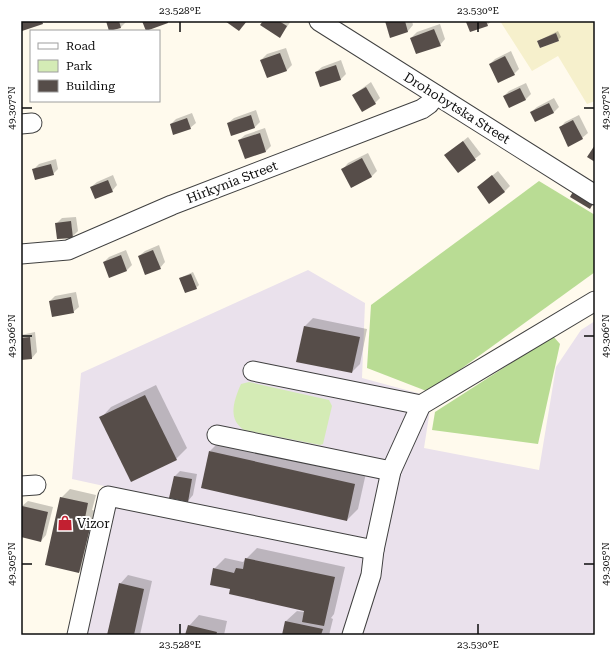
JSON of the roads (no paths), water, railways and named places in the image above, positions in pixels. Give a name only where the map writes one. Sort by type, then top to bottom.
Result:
[{"type":"street","name":"Drohobytska Street","points":[[319,21],[595,195]]},
{"type":"street","name":"Hirkynia Street","points":[[21,254],[68,250],[172,204],[422,109],[429,104],[436,95]]},
{"type":"street","points":[[352,635],[371,575],[374,550],[391,471],[421,404],[595,301]]},
{"type":"street","points":[[253,371],[421,404]]},
{"type":"street","points":[[217,435],[391,471]]},
{"type":"street","points":[[77,635],[108,496],[374,550]]},
{"type":"place","name":"Vizor","points":[[65,523]]}]
